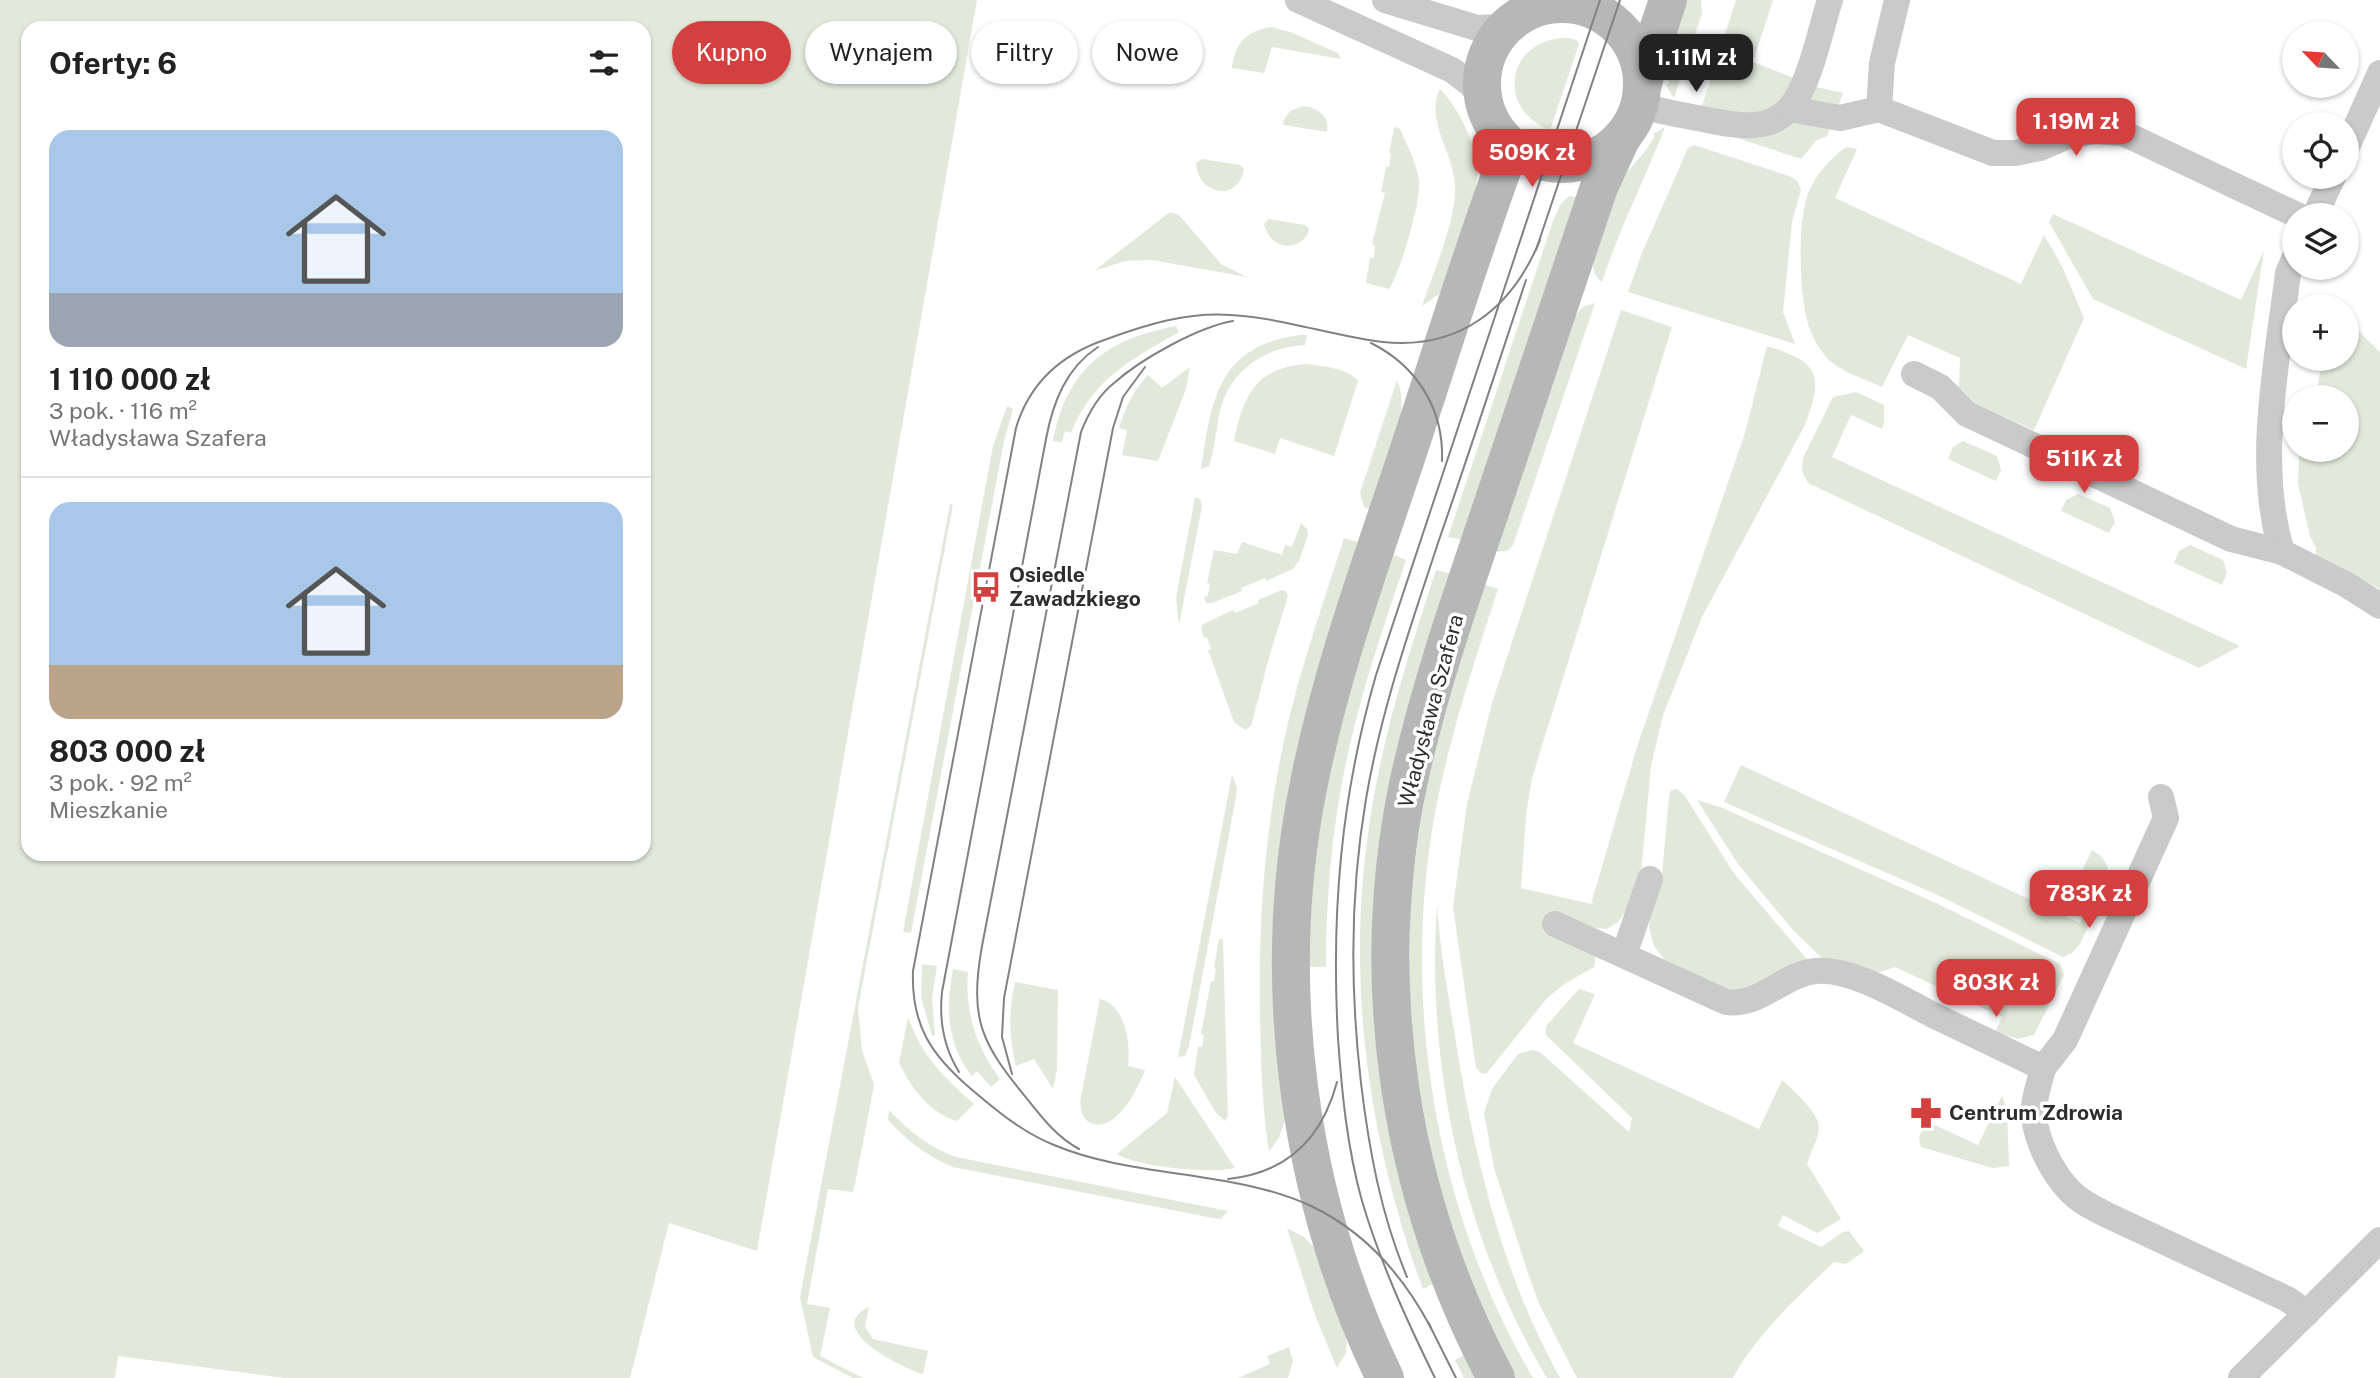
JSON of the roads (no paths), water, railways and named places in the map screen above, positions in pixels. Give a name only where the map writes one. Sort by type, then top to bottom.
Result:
[{"type":"main road","name":"Władysława Szafera","points":[[1496,1378],[1468,1324],[1444,1264],[1420,1190],[1408,1136],[1397,1073],[1392,1010],[1390,950],[1394,883],[1409,784],[1442,658],[1599,187],[1634,112],[1668,0]]},
{"type":"main road","points":[[1385,1378],[1354,1307],[1337,1256],[1308,1140],[1300,1088],[1293,1009],[1292,944],[1295,880],[1306,795],[1326,708],[1358,600],[1503,168],[1504,146],[1493,123],[1482,84],[1484,65],[1496,38],[1532,9],[1552,4],[1572,4],[1597,11],[1613,21],[1628,38],[1637,55],[1642,74],[1634,112],[1599,155],[1581,162],[1546,163],[1525,155],[1493,123]]},
{"type":"street","points":[[1298,0],[1452,70],[1473,86],[1493,123]]},
{"type":"street","points":[[1385,0],[1476,28],[1497,27],[1532,9]]},
{"type":"street","points":[[1634,112],[1662,111],[1746,127],[1772,121],[1789,109],[1804,82],[1830,0]]},
{"type":"street","points":[[1879,109],[1882,63],[1896,0]]},
{"type":"street","points":[[2359,120],[2380,73]]},
{"type":"street","points":[[1789,109],[1840,118],[1879,109],[1993,153],[2015,153],[2040,148],[2070,135],[2095,131],[2123,133],[2282,208]]},
{"type":"street","points":[[2282,552],[2270,506],[2271,431],[2287,280]]},
{"type":"street","points":[[1914,374],[1940,387],[1966,414],[2231,539],[2282,552],[2347,585],[2380,606]]},
{"type":"street","points":[[2161,797],[2166,818],[2065,1040],[2043,1068],[2033,1115],[2044,1149],[2054,1170],[2069,1191],[2096,1209],[2287,1299],[2307,1313]]},
{"type":"street","points":[[1624,955],[1650,879]]},
{"type":"street","points":[[1555,924],[1726,1002],[1738,1004],[1754,999],[1798,975],[1817,971],[1843,974],[1873,985],[2043,1068]]},
{"type":"street","points":[[2241,1378],[2380,1241]]},
{"type":"tram line","points":[[1435,1378],[1404,1313],[1377,1246],[1362,1201],[1349,1140],[1343,1100],[1336,991],[1341,855],[1354,765],[1376,675],[1600,0]]},
{"type":"tram line","points":[[1536,250],[1620,0]]},
{"type":"tram line","points":[[1431,1328],[1408,1290],[1381,1257],[1349,1229],[1311,1206],[1248,1186],[1085,1156],[1042,1140],[1010,1120],[957,1076],[926,1038],[916,1007],[913,971],[1016,428],[1022,411],[1039,383],[1062,361],[1091,345],[1153,324],[1199,315],[1250,317],[1383,342],[1411,343],[1436,339],[1480,320],[1498,304],[1514,286],[1540,240]]},
{"type":"tram line","points":[[1407,1277],[1377,1182],[1357,1047],[1353,941],[1361,834],[1372,766],[1398,668],[1526,280]]},
{"type":"tram line","points":[[1079,1149],[1045,1121],[989,1046],[978,1012],[978,972],[982,946],[1081,432],[1099,399],[1125,374],[1154,354],[1187,337],[1233,321]]},
{"type":"tram line","points":[[1371,343],[1402,364],[1424,391],[1438,424],[1442,461]]},
{"type":"tram line","points":[[959,1072],[944,1034],[942,992],[1046,439],[1057,399],[1069,376],[1077,365],[1098,347]]},
{"type":"tram line","points":[[1012,1074],[1002,1037],[1004,998],[1113,428],[1123,397],[1145,367]]},
{"type":"tram line","points":[[1228,1179],[1268,1169],[1299,1149],[1322,1120],[1337,1082]]},
{"type":"tram line","points":[[1428,1322],[1456,1378]]},
{"type":"place","name":"Osiedle Zawadzkiego","points":[[986,587]]},
{"type":"place","name":"Centrum Zdrowia","points":[[1926,1113]]}]
